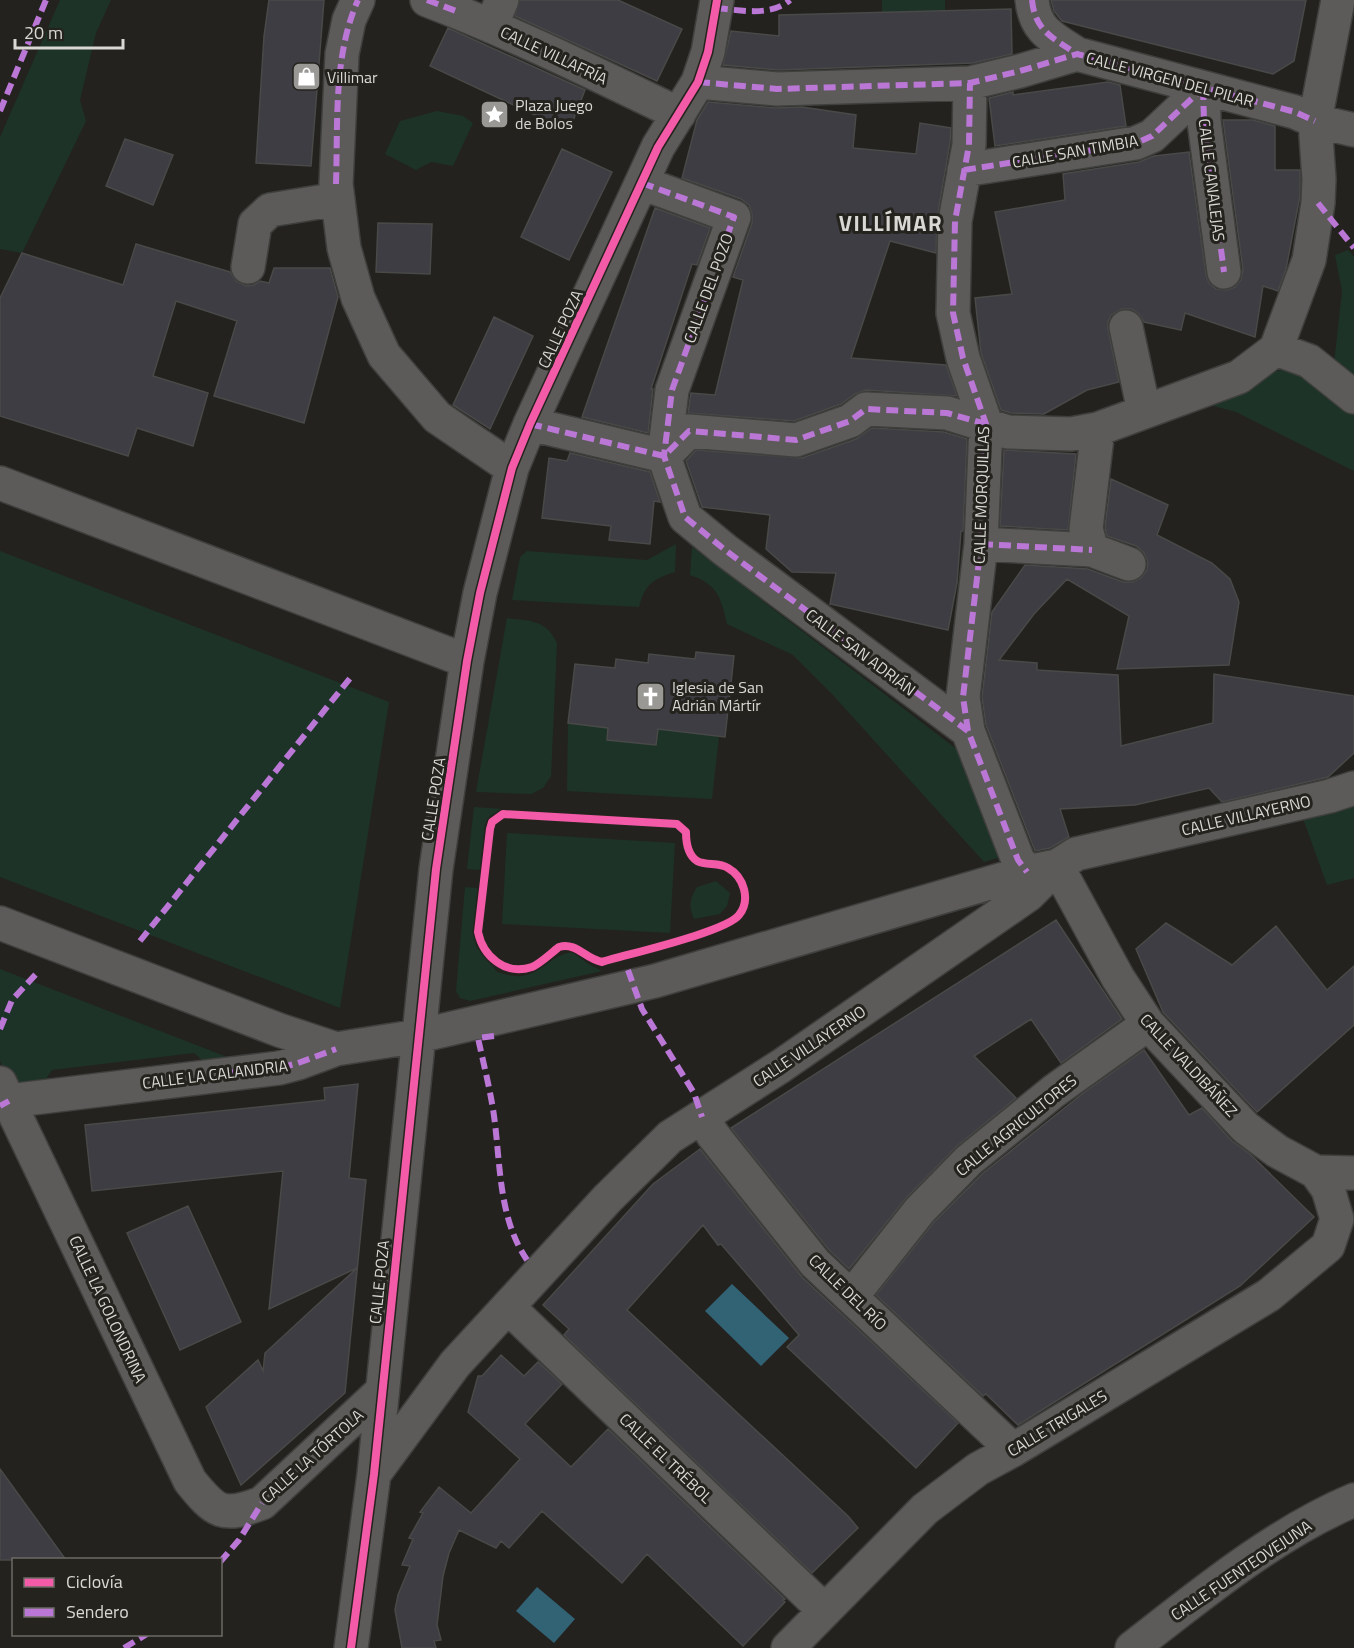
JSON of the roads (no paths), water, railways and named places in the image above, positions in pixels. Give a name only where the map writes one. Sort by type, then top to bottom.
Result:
[{"type":"street","points":[[358,0],[349,20],[342,54],[337,192],[344,248],[355,288],[384,355],[437,417],[512,468]]},
{"type":"street","name":"CALLE VILLAFRÍA","points":[[427,0],[496,13],[679,114]]},
{"type":"street","name":"CALLE POZA","points":[[351,1648],[374,1474],[436,868],[467,661],[480,592],[512,468],[530,424],[658,147],[698,82],[708,52],[717,0]]},
{"type":"street","points":[[1032,0],[1038,24],[1051,37],[1077,54]]},
{"type":"street","points":[[530,424],[664,456],[689,431],[796,440],[850,421],[866,409],[947,413],[1008,432],[1071,434],[1098,429],[1239,377],[1276,349],[1309,260],[1318,195],[1315,121],[1338,0]]},
{"type":"street","name":"CALLE VIRGEN DEL PILAR","points":[[698,82],[777,89],[970,83],[1077,54],[1354,130]]},
{"type":"street","name":"CALLE MORQUILLAS","points":[[968,731],[963,697],[981,544],[986,424],[963,358],[953,313],[955,220],[969,145],[970,83]]},
{"type":"street","name":"CALLE SAN TIMBIA","points":[[964,170],[1136,143],[1152,136],[1203,88]]},
{"type":"street","name":"CALLE CANALEJAS","points":[[1203,88],[1204,121],[1224,272]]},
{"type":"street","name":"CALLE DEL POZO","points":[[642,183],[734,216],[672,390],[664,456]]},
{"type":"street","points":[[248,267],[255,224],[270,210],[337,192]]},
{"type":"street","points":[[1126,327],[1144,411]]},
{"type":"street","points":[[1276,349],[1309,361],[1354,397]]},
{"type":"street","points":[[1092,550],[1086,529],[1098,429]]},
{"type":"street","name":"CALLE SAN ADRIÁN","points":[[664,456],[685,517],[725,550],[968,731]]},
{"type":"street","points":[[0,483],[467,661]]},
{"type":"street","points":[[981,544],[1092,550],[1129,564]]},
{"type":"street","points":[[968,731],[1018,860],[1042,869]]},
{"type":"street","name":"CALLE VILLAYERNO","points":[[374,1474],[454,1364],[628,1177],[670,1137],[782,1066],[1028,895],[1042,869],[1076,854],[1330,796],[1354,788]]},
{"type":"street","name":"CALLE LA CALANDRIA","points":[[4,1092],[279,1068],[336,1049],[419,1036],[655,981],[1042,869]]},
{"type":"street","name":"CALLE VALDIBÁÑEZ","points":[[1042,869],[1148,1024],[1246,1128],[1277,1151],[1316,1172],[1354,1173]]},
{"type":"street","points":[[0,923],[279,1030],[336,1049]]},
{"type":"street","name":"CALLE AGRICULTORES","points":[[852,1296],[920,1210],[969,1160],[1054,1091],[1148,1024]]},
{"type":"street","name":"CALLE LA GOLONDRINA","points":[[4,1092],[190,1481],[209,1504],[223,1511],[237,1512]]},
{"type":"street","name":"CALLE DEL RÍO","points":[[702,1117],[713,1135],[815,1263],[1013,1450]]},
{"type":"street","name":"CALLE TRIGALES","points":[[788,1648],[925,1509],[978,1468],[1013,1450],[1269,1295],[1328,1246],[1337,1219],[1328,1189],[1316,1172]]},
{"type":"street","name":"CALLE EL TRÉBOL","points":[[508,1307],[824,1610]]},
{"type":"street","name":"CALLE LA TÓRTOLA","points":[[237,1512],[262,1503],[381,1392]]},
{"type":"street","name":"CALLE FUENTEOVEJUNA","points":[[1132,1648],[1195,1599],[1260,1553],[1329,1510],[1354,1500]]},
{"type":"water","points":[[732,1284],[789,1338],[761,1366],[705,1311]]},
{"type":"water","points":[[537,1587],[575,1619],[554,1643],[516,1611]]},
{"type":"place","name":"Villimar","points":[[306,77]]},
{"type":"place","name":"Plaza Juego de Bolos","points":[[494,114]]},
{"type":"place","name":"Iglesia de San Adrián Mártír","points":[[651,696]]},
{"type":"district","name":"VILLÍMAR","points":[[891,223]]}]
